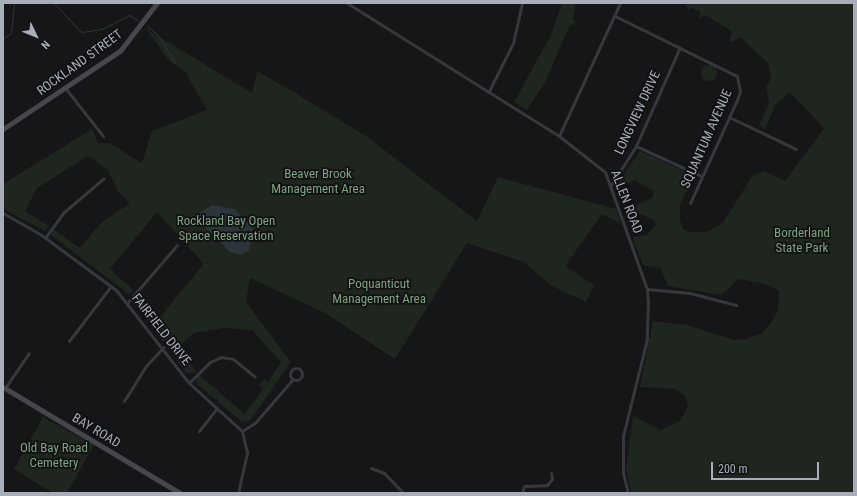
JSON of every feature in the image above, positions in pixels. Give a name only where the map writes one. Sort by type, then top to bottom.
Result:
[{"type":"main road","name":"ROCKLAND STREET","points":[[3,129],[66,88],[124,47],[157,3]]},
{"type":"main road","name":"BAY ROAD","points":[[4,387],[180,493]]},
{"type":"street","name":"ALLEN ROAD","points":[[347,3],[489,91],[559,136],[600,165],[611,185],[647,289],[647,339],[623,436],[623,473],[628,493]]},
{"type":"street","points":[[489,91],[512,48],[522,3]]},
{"type":"street","points":[[559,136],[620,3]]},
{"type":"street","name":"SQUANTUM AVENUE","points":[[615,16],[737,76],[740,91],[690,203]]},
{"type":"street","name":"LONGVIEW DRIVE","points":[[611,185],[636,146],[680,47]]},
{"type":"street","points":[[66,88],[104,136]]},
{"type":"street","points":[[729,117],[796,149]]},
{"type":"street","points":[[636,146],[701,176]]},
{"type":"street","points":[[45,238],[64,212],[104,178]]},
{"type":"street","name":"FAIRFIELD DRIVE","points":[[3,213],[45,238],[111,286],[128,302],[164,347],[189,383],[242,431]]},
{"type":"street","points":[[128,302],[178,245]]},
{"type":"street","points":[[70,341],[111,286]]},
{"type":"street","points":[[647,289],[690,293],[736,305]]},
{"type":"street","points":[[124,400],[146,366],[164,347]]},
{"type":"street","points":[[4,387],[29,353]]},
{"type":"street","points":[[189,383],[210,362],[221,357],[234,359],[255,377]]},
{"type":"street","points":[[238,493],[247,453],[242,431],[255,423],[293,379],[301,377],[299,369],[291,371],[293,379]]},
{"type":"street","points":[[199,431],[217,408]]},
{"type":"street","points":[[371,468],[384,473],[403,493]]},
{"type":"street","points":[[522,493],[524,486],[547,485],[552,479],[551,473]]},
{"type":"green space","points":[[562,3],[576,3],[573,18],[576,22],[569,27],[545,82],[527,110],[514,102],[551,35]]},
{"type":"green space","name":"Borderland State Park","points":[[684,3],[854,3],[854,493],[631,493],[626,467],[633,416],[661,430],[681,420],[688,406],[685,395],[675,389],[640,387],[653,321],[687,325],[734,340],[746,339],[762,333],[770,324],[778,311],[779,291],[766,284],[738,279],[722,295],[668,286],[660,268],[643,265],[634,242],[633,237],[647,235],[656,225],[654,220],[628,209],[652,198],[654,192],[635,180],[620,187],[617,184],[640,151],[695,176],[680,204],[680,220],[683,229],[688,232],[706,232],[722,224],[753,175],[765,171],[785,181],[824,128],[790,92],[776,104],[765,129],[759,126],[769,103],[766,87],[771,78],[768,63],[741,38],[729,42],[732,31],[705,15],[700,19],[700,12],[692,8],[689,10]]},
{"type":"green space","points":[[145,28],[252,93],[257,71],[297,94],[366,136],[477,221],[498,177],[616,209],[621,224],[602,214],[565,266],[594,285],[586,302],[552,286],[524,262],[467,243],[395,359],[325,313],[250,278],[246,302],[291,362],[250,421],[242,422],[197,384],[196,378],[199,375],[245,414],[263,389],[259,385],[264,379],[268,382],[281,362],[252,330],[224,328],[194,333],[179,346],[196,372],[187,374],[133,301],[137,294],[158,319],[204,264],[157,212],[110,269],[134,291],[129,294],[51,235],[53,229],[80,248],[101,223],[130,203],[119,193],[108,170],[88,156],[37,188],[25,211],[49,226],[45,231],[3,209],[3,184],[92,129],[98,143],[109,143],[142,163],[152,131],[207,110],[186,73],[168,59]]},
{"type":"green space","points":[[709,65],[715,67],[717,73],[715,79],[709,81],[703,79],[701,73],[703,67]]},
{"type":"green space","name":"Old Bay Road Cemetery","points":[[43,417],[94,445],[67,493],[53,493],[14,469]]},
{"type":"shaded area","points":[[212,205],[234,209],[253,227],[249,250],[240,255],[230,252],[194,216]]},
{"type":"waterway","points":[[3,38],[11,33],[14,3]]},
{"type":"waterway","points":[[54,3],[81,32],[102,29],[129,15],[140,22]]},
{"type":"waterway","points":[[148,27],[157,34],[175,63]]},
{"type":"park label","name":"Beaver Brook Management Area","points":[[318,182]]},
{"type":"park label","name":"Rockland Bay Open Space Reservation","points":[[226,230]]},
{"type":"park label","name":"Poquanticut Management Area","points":[[379,292]]}]
